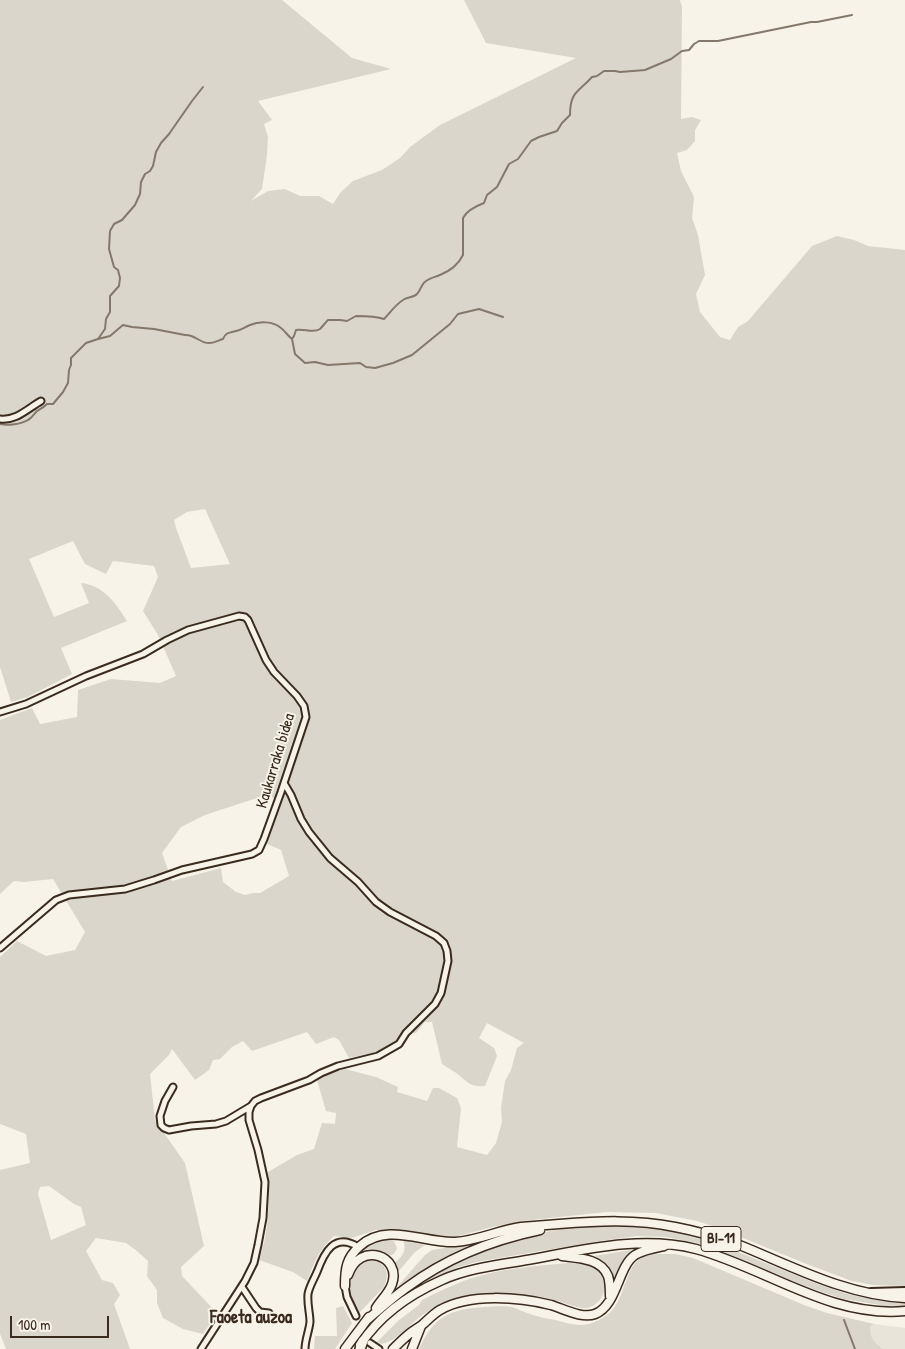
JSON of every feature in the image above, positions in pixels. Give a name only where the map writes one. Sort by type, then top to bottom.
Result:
[{"type":"main road","name":"BI-11","points":[[346,1349],[367,1320],[407,1287],[452,1260],[519,1234],[572,1223],[616,1221],[650,1223],[698,1232],[736,1244],[823,1280],[863,1292],[894,1298],[905,1298]]},
{"type":"main road","points":[[345,1286],[345,1271],[348,1261],[358,1247],[371,1238],[387,1235],[405,1235],[455,1242],[520,1227],[572,1223]]},
{"type":"main road","name":"BI-11","points":[[360,1346],[381,1321],[407,1298],[444,1279],[480,1269],[588,1248],[625,1244],[656,1243],[681,1246],[711,1254],[808,1294],[834,1302],[860,1308],[905,1312]]},
{"type":"main road","points":[[393,1349],[439,1311],[465,1301],[489,1298],[513,1299],[551,1305],[587,1316],[595,1314],[610,1299],[629,1261],[635,1255],[668,1244]]},
{"type":"main road","points":[[345,1286],[349,1272],[359,1258],[372,1254],[379,1256],[390,1264],[393,1278],[392,1285],[367,1320]]},
{"type":"main road","points":[[552,1256],[584,1259],[604,1269],[608,1276],[610,1299]]},
{"type":"main road","points":[[412,1349],[421,1326]]},
{"type":"street","points":[[0,419],[15,418],[41,401]]},
{"type":"street","name":"Kaukarraka bidea","points":[[0,712],[26,704],[86,676],[143,654],[188,630],[239,616],[245,617],[248,620],[266,660],[274,672],[297,696],[304,706],[306,717],[259,850],[252,854],[182,870],[125,889],[69,895],[56,900],[0,948]]},
{"type":"street","points":[[201,1349],[242,1287],[254,1263],[263,1218],[265,1182],[249,1120],[251,1106],[261,1098],[309,1080],[321,1073],[338,1066],[378,1056],[400,1044],[406,1033],[435,1004],[441,993],[447,970],[447,951],[444,943],[436,936],[390,912],[376,902],[358,882],[330,858],[308,832],[284,783]]},
{"type":"street","points":[[173,1087],[160,1116],[161,1124],[169,1130],[216,1124],[226,1121],[251,1106]]},
{"type":"street","points":[[305,1349],[310,1322],[308,1292],[320,1263],[332,1245],[338,1242],[352,1243],[358,1247]]},
{"type":"street","points":[[345,1286],[347,1297],[356,1316]]},
{"type":"street","points":[[242,1287],[260,1312],[269,1313]]},
{"type":"street","points":[[863,1292],[905,1291]]},
{"type":"street","points":[[373,1349],[370,1343],[379,1349]]},
{"type":"shaded area","points":[[0,0],[282,0],[352,58],[391,69],[258,101],[272,120],[264,124],[268,137],[262,189],[251,201],[268,191],[285,189],[300,196],[319,196],[333,204],[340,193],[353,181],[382,170],[400,158],[410,147],[440,125],[576,58],[486,43],[464,0],[680,0],[682,7],[681,119],[692,117],[701,120],[695,130],[695,141],[687,150],[677,153],[681,171],[694,197],[692,218],[698,235],[705,275],[696,294],[700,312],[720,337],[730,340],[738,327],[748,321],[812,246],[837,236],[868,246],[905,250],[905,1286],[873,1285],[852,1281],[721,1229],[697,1221],[656,1213],[607,1212],[531,1220],[492,1227],[455,1237],[390,1230],[376,1230],[352,1238],[334,1236],[321,1251],[307,1281],[293,1272],[259,1260],[265,1239],[268,1217],[268,1172],[297,1155],[314,1149],[322,1123],[335,1124],[336,1113],[326,1111],[317,1080],[328,1074],[345,1069],[376,1077],[398,1087],[397,1092],[427,1101],[433,1088],[439,1088],[457,1098],[461,1108],[457,1147],[487,1155],[496,1143],[502,1122],[501,1108],[505,1081],[511,1070],[517,1048],[524,1043],[487,1023],[479,1038],[494,1048],[497,1056],[485,1086],[477,1086],[468,1083],[442,1064],[432,1022],[425,1022],[416,1033],[400,1037],[396,1043],[386,1049],[349,1058],[339,1040],[334,1037],[316,1044],[307,1032],[252,1051],[243,1041],[232,1047],[220,1059],[213,1060],[209,1070],[195,1080],[172,1049],[169,1055],[150,1074],[155,1120],[185,1163],[204,1246],[181,1267],[182,1276],[217,1313],[203,1334],[183,1329],[163,1318],[157,1303],[157,1290],[147,1276],[148,1261],[126,1243],[96,1238],[86,1251],[102,1280],[113,1283],[120,1295],[114,1304],[130,1349],[6,1349],[0,1334],[0,1170],[30,1163],[26,1134],[0,1124],[0,957],[17,941],[46,956],[75,950],[85,932],[53,879],[24,882],[14,881],[0,894],[0,720],[32,708],[40,724],[77,717],[78,690],[111,679],[160,683],[176,676],[158,635],[143,611],[158,577],[154,566],[113,561],[106,574],[85,564],[73,541],[29,559],[54,617],[89,603],[81,583],[89,584],[102,591],[127,621],[61,648],[72,674],[28,697],[11,702],[0,667]],"holes":[[[205,509],[230,564],[191,568],[174,520],[187,512]],[[266,795],[282,801],[267,844],[281,850],[289,876],[260,893],[245,895],[236,892],[223,882],[221,868],[172,881],[162,853],[181,827],[205,815]],[[49,1186],[81,1207],[86,1225],[51,1240],[38,1194],[40,1187]]]},
{"type":"shaded area","points":[[617,1226],[663,1230],[693,1237],[721,1245],[820,1285],[851,1295],[905,1302],[905,1306],[886,1306],[844,1299],[810,1288],[701,1244],[666,1237],[637,1236],[476,1262],[456,1268],[419,1285],[446,1267],[494,1245],[571,1227]]},
{"type":"shaded area","points":[[389,1239],[394,1241],[397,1248],[392,1255],[372,1249],[359,1252],[372,1242]]},
{"type":"shaded area","points":[[403,1240],[425,1245],[415,1252],[398,1272],[395,1262],[404,1252]]},
{"type":"shaded area","points":[[481,1242],[426,1268],[397,1287],[425,1255],[432,1250]]},
{"type":"shaded area","points":[[631,1250],[618,1270],[614,1284],[612,1275],[607,1268],[594,1256]]},
{"type":"shaded area","points":[[675,1254],[693,1258],[804,1305],[827,1313],[874,1324],[870,1327],[872,1337],[883,1349],[419,1349],[431,1329],[444,1316],[473,1308],[507,1307],[572,1324],[583,1325],[595,1322],[614,1308],[630,1272],[638,1260],[644,1256]]},
{"type":"shaded area","points":[[369,1259],[383,1265],[387,1272],[387,1277],[384,1287],[359,1313],[354,1304],[350,1289],[351,1278],[356,1268]]},
{"type":"shaded area","points":[[579,1263],[589,1266],[602,1276],[605,1286],[604,1291],[601,1299],[594,1305],[580,1308],[557,1301],[506,1294],[468,1296],[451,1300],[438,1306],[421,1316],[392,1340],[381,1344],[377,1342],[399,1320],[419,1305],[422,1300],[460,1282],[504,1270]]},
{"type":"shaded area","points":[[343,1306],[352,1323],[335,1349],[314,1349],[315,1336],[337,1336],[336,1308]]},
{"type":"shaded area","points":[[874,1324],[905,1328],[905,1349],[883,1349],[872,1339],[870,1334],[870,1327]]},
{"type":"waterway","points":[[98,339],[110,336],[123,325],[189,335],[203,342],[212,343],[223,339],[228,333],[262,322],[278,326],[292,339],[296,330],[317,330],[328,320],[347,321],[356,316],[384,319],[400,302],[417,294],[424,282],[447,272],[459,262],[463,255],[463,218],[465,215],[484,203],[487,195],[497,187],[509,164],[518,159],[531,141],[557,131],[570,115],[570,107],[574,96],[592,77],[604,71],[645,70],[671,59],[682,51],[689,50],[699,41],[718,41],[852,15]]},
{"type":"waterway","points":[[0,424],[18,424],[31,418],[47,404],[53,404],[68,383],[71,358],[86,343],[98,339],[105,329],[106,319],[110,312],[110,296],[119,286],[120,278],[118,270],[114,267],[109,249],[110,231],[114,224],[122,220],[135,205],[140,194],[141,182],[145,174],[153,166],[156,152],[161,143],[203,87]]},
{"type":"waterway","points":[[292,339],[295,354],[305,363],[315,362],[328,365],[360,363],[366,367],[375,368],[412,355],[450,324],[458,314],[479,309],[503,317]]},
{"type":"waterway","points":[[844,1320],[855,1349]]},
{"type":"tunnel","points":[[356,1316],[370,1343]]},
{"type":"district","name":"Faoeta auzoa","points":[[251,1318]]}]
